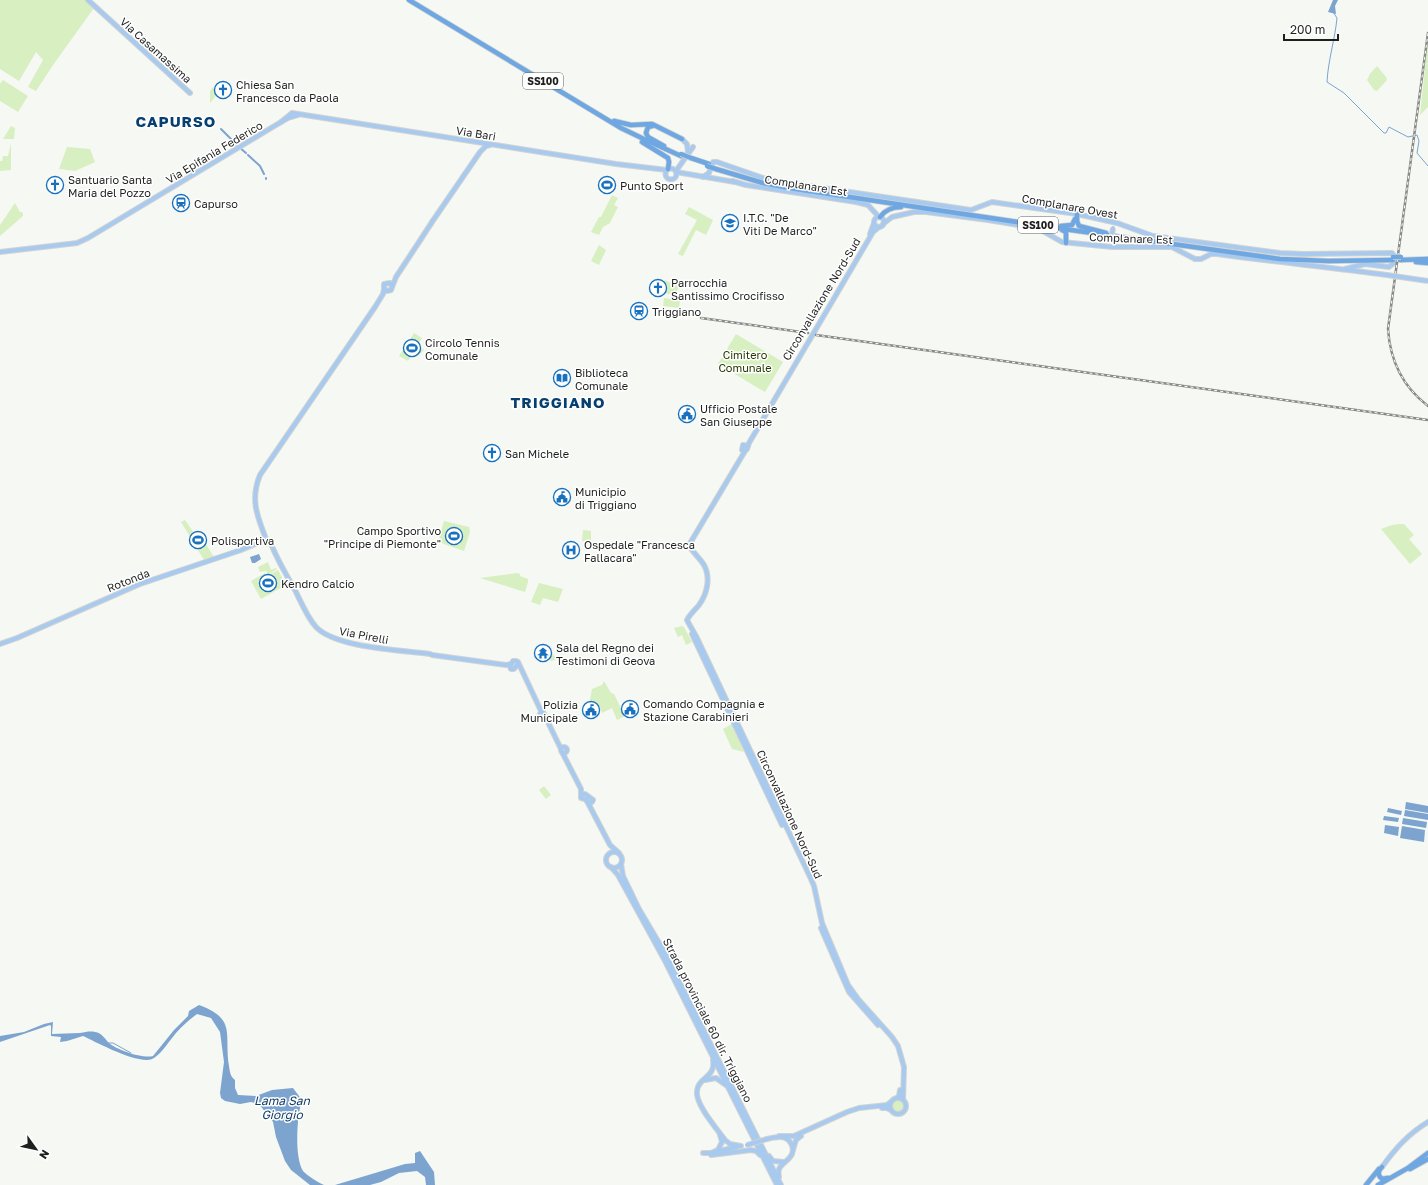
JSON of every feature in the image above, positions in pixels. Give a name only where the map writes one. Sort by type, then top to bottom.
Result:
[{"type":"highway","name":"SS100","points":[[409,0],[666,156],[669,162],[668,169]]},
{"type":"highway","name":"SS100","points":[[414,0],[614,121],[681,155]]},
{"type":"highway","name":"SS100","points":[[598,114],[634,135],[681,155],[690,157],[712,167],[763,183],[1060,227],[1304,258],[1428,258]]},
{"type":"highway","name":"SS100","points":[[614,121],[631,125],[652,124],[682,139]]},
{"type":"highway","name":"SS100","points":[[658,127],[650,126],[646,130],[646,133],[648,137],[664,146]]},
{"type":"highway","name":"SS100","points":[[712,167],[789,186],[1060,227],[1071,230],[1280,259],[1329,261],[1393,259]]},
{"type":"highway","name":"SS100","points":[[878,219],[887,211],[895,207],[924,208]]},
{"type":"highway","name":"SS100","points":[[1060,227],[1074,224],[1077,214]]},
{"type":"highway","name":"SS100","points":[[1077,214],[1077,223],[1081,227],[1108,233]]},
{"type":"highway","name":"SS100","points":[[1060,227],[1066,232],[1066,243]]},
{"type":"highway","name":"SS100","points":[[1066,243],[1071,230]]},
{"type":"highway","name":"SS100","points":[[1401,259],[1428,263]]},
{"type":"highway","points":[[1408,1170],[1428,1154]]},
{"type":"highway","points":[[1378,1185],[1400,1173],[1428,1154]]},
{"type":"highway","points":[[1383,1185],[1428,1159]]},
{"type":"highway","points":[[1382,1167],[1378,1173],[1382,1178],[1386,1179],[1400,1173]]},
{"type":"highway","points":[[1366,1185],[1382,1167]]},
{"type":"main road","name":"Via Casamassima","points":[[88,0],[190,93]]},
{"type":"main road","name":"Via Bari","points":[[302,114],[657,170],[668,169]]},
{"type":"main road","name":"Via Epifania Federico","points":[[0,252],[77,243],[88,238],[290,116],[302,114]]},
{"type":"main road","points":[[682,139],[693,147]]},
{"type":"main road","points":[[682,139],[689,142],[693,147]]},
{"type":"main road","points":[[475,142],[481,151]]},
{"type":"main road","points":[[381,298],[391,290],[396,277],[481,151],[484,143]]},
{"type":"main road","points":[[687,144],[690,157]]},
{"type":"main road","points":[[481,151],[487,146],[494,145]]},
{"type":"main road","points":[[666,176],[668,169],[690,157],[693,147]]},
{"type":"main road","points":[[674,179],[681,162]]},
{"type":"main road","name":"Complanare Ovest","points":[[712,167],[717,162],[764,178],[789,183],[971,210],[992,202],[1077,214],[1117,223],[1153,236],[1280,253],[1392,253],[1395,255],[1395,261],[1391,266],[1370,266],[1362,264],[1345,269]]},
{"type":"main road","points":[[703,177],[712,167]]},
{"type":"main road","points":[[712,167],[714,178]]},
{"type":"main road","points":[[668,169],[689,175],[782,188],[792,188]]},
{"type":"main road","points":[[657,170],[670,179],[689,175]]},
{"type":"main road","name":"Complanare Est","points":[[732,181],[746,185],[868,204],[878,219],[876,226],[881,225],[892,217],[914,212],[926,212],[1035,228],[1041,230],[1058,241],[1066,243],[1116,248],[1172,247],[1195,259],[1216,254],[1282,263],[1345,269],[1428,281]]},
{"type":"main road","points":[[881,225],[878,219],[892,217]]},
{"type":"main road","name":"Circonvallazione Nord-Sud","points":[[745,446],[878,219]]},
{"type":"main road","points":[[1109,221],[1113,228]]},
{"type":"main road","points":[[1106,247],[1111,241],[1113,228],[1117,223]]},
{"type":"main road","name":"Circonvallazione Nord-Sud","points":[[745,446],[866,244],[881,225]]},
{"type":"main road","points":[[1111,241],[1116,248]]},
{"type":"main road","points":[[1364,272],[1362,269],[1363,266],[1370,266],[1370,271],[1374,273]]},
{"type":"main road","points":[[381,298],[384,285],[396,277]]},
{"type":"main road","points":[[387,283],[391,284],[392,286]]},
{"type":"main road","points":[[384,289],[388,291]]},
{"type":"main road","name":"Via Pirelli","points":[[381,298],[260,475],[255,490],[254,500],[257,517],[313,623],[322,632],[339,640],[363,645],[509,665]]},
{"type":"main road","points":[[697,532],[700,522],[743,451],[747,449],[745,446]]},
{"type":"main road","points":[[688,622],[702,600],[707,582],[707,572],[704,564],[689,547],[743,451]]},
{"type":"main road","name":"Rotonda","points":[[0,644],[140,584],[268,540]]},
{"type":"main road","name":"Circonvallazione Nord-Sud","points":[[688,622],[811,887],[820,924],[846,986],[856,1001],[890,1038],[895,1047],[902,1072],[900,1093],[897,1098]]},
{"type":"main road","name":"Circonvallazione Nord-Sud","points":[[688,622],[697,638],[811,879],[814,886],[822,923],[848,985],[858,999],[890,1034],[898,1046],[904,1067],[903,1099]]},
{"type":"main road","points":[[518,667],[513,669],[509,665],[516,660],[518,667],[562,749],[583,794],[582,798],[589,802],[607,841],[621,857],[621,864],[617,867],[611,867]]},
{"type":"main road","points":[[607,841],[606,861],[618,875],[664,959],[777,1185]]},
{"type":"main road","points":[[607,855],[612,852],[619,853]]},
{"type":"main road","name":"Strada provinciale 60 dir. Triggiano","points":[[621,864],[623,876],[639,909],[665,953],[782,1185]]},
{"type":"main road","points":[[711,1052],[713,1060],[712,1073],[698,1087],[697,1097],[701,1106],[722,1138],[720,1148],[715,1152]]},
{"type":"main road","points":[[704,1080],[716,1078],[723,1082],[728,1088]]},
{"type":"main road","points":[[706,1158],[722,1151],[779,1136],[794,1136],[847,1112],[859,1108],[887,1105],[897,1098],[903,1099],[907,1106],[904,1112],[898,1114],[887,1108],[859,1111],[848,1114],[797,1138],[790,1158],[779,1169],[778,1174],[782,1185]]},
{"type":"main road","points":[[891,1102],[891,1110]]},
{"type":"main road","points":[[1382,1167],[1404,1140],[1428,1122]]},
{"type":"main road","points":[[717,1129],[730,1144],[741,1146]]},
{"type":"main road","points":[[779,1136],[784,1137],[789,1141],[793,1150]]},
{"type":"main road","points":[[711,1155],[751,1150],[758,1152],[765,1161]]},
{"type":"main road","points":[[703,1152],[722,1151]]},
{"type":"main road","points":[[765,1152],[774,1160],[785,1162]]},
{"type":"green space","points":[[0,0],[85,0],[94,8],[36,91],[28,87],[43,60],[36,52],[19,81],[0,69]]},
{"type":"green space","points":[[1428,40],[1428,107],[1420,115]]},
{"type":"green space","points":[[1377,66],[1387,80],[1377,91],[1374,90],[1367,80],[1369,75]]},
{"type":"green space","points":[[3,80],[28,96],[18,112],[0,101],[0,84]]},
{"type":"green space","points":[[213,87],[219,92],[210,103],[210,91]]},
{"type":"green space","points":[[11,126],[15,128],[14,139],[3,139]]},
{"type":"green space","points":[[11,143],[11,170],[0,171],[0,161],[2,161],[3,156],[8,156]]},
{"type":"green space","points":[[67,147],[90,149],[95,162],[75,171],[59,169]]},
{"type":"green space","name":"Punto Sport","points":[[603,179],[615,181],[613,188],[611,187],[608,191],[599,187]]},
{"type":"green space","points":[[612,195],[618,198],[614,205],[618,207],[610,223],[603,227],[599,235],[591,232],[599,217],[601,217]]},
{"type":"green space","points":[[15,203],[20,212],[22,212],[23,216],[0,236],[0,225]]},
{"type":"green space","points":[[689,207],[713,220],[706,235],[696,230],[683,256],[678,254],[697,220],[685,214]]},
{"type":"green space","points":[[599,245],[606,250],[599,265],[591,261]]},
{"type":"green space","points":[[665,280],[679,287],[675,295],[656,292],[657,290],[662,292],[664,288],[661,287]]},
{"type":"green space","points":[[664,298],[680,300],[679,308],[663,306]]},
{"type":"green space","name":"Circolo Tennis Comunale","points":[[414,333],[422,338],[417,346],[424,350],[417,357],[413,354],[408,361],[399,356]]},
{"type":"green space","name":"Cimitero Comunale","points":[[736,334],[783,362],[765,392],[718,364]]},
{"type":"green space","name":"Polisportiva","points":[[185,520],[196,536],[200,535],[214,557],[204,560],[181,522]]},
{"type":"green space","name":"Campo Sportivo \"Principe di Piemonte\"","points":[[444,521],[469,527],[470,532],[464,551],[438,542]]},
{"type":"green space","points":[[1404,524],[1414,535],[1409,539],[1422,554],[1410,564],[1381,529]]},
{"type":"green space","points":[[583,530],[591,531],[591,542],[582,541]]},
{"type":"green space","points":[[268,562],[271,570],[277,569],[268,575],[266,571],[260,572],[258,567]]},
{"type":"green space","name":"Kendro Calcio","points":[[278,570],[286,585],[261,599],[251,581],[265,573],[267,576]]},
{"type":"green space","points":[[517,573],[528,579],[525,592],[480,578]]},
{"type":"green space","points":[[539,583],[563,589],[558,602],[543,598],[540,605],[531,602]]},
{"type":"green space","points":[[682,626],[692,642],[686,645],[682,635],[678,637],[674,628]]},
{"type":"green space","points":[[544,644],[557,659],[551,661],[542,645]]},
{"type":"green space","points":[[604,681],[611,693],[614,694],[625,716],[617,720],[612,708],[602,713],[599,706],[590,700],[592,689],[602,685]]},
{"type":"green space","points":[[732,724],[744,752],[732,749],[723,729]]},
{"type":"green space","points":[[544,786],[551,795],[546,799],[539,790]]},
{"type":"green space","points":[[896,1100],[900,1100],[904,1106],[900,1112],[896,1112],[892,1108],[892,1104]]},
{"type":"water","points":[[1333,0],[1338,0],[1335,6],[1336,14],[1328,12]]},
{"type":"water","points":[[259,554],[261,559],[255,563],[252,563],[250,557]]},
{"type":"water","points":[[1406,802],[1428,806],[1428,813],[1405,809]]},
{"type":"water","points":[[1388,808],[1402,811],[1401,815],[1387,812]]},
{"type":"water","points":[[1405,810],[1428,814],[1428,820],[1404,816]]},
{"type":"water","points":[[1384,816],[1399,818],[1398,822],[1383,820]]},
{"type":"water","points":[[1403,818],[1427,822],[1426,828],[1402,824]]},
{"type":"water","points":[[1385,825],[1399,827],[1398,836],[1384,833]]},
{"type":"water","points":[[1402,826],[1425,830],[1424,842],[1400,838]]},
{"type":"water","name":"Lama San Giorgio","points":[[199,1005],[211,1010],[224,1022],[227,1036],[230,1070],[231,1075],[235,1080],[235,1088],[238,1095],[256,1096],[272,1090],[293,1088],[302,1100],[297,1136],[300,1165],[305,1173],[324,1185],[310,1185],[291,1170],[285,1161],[276,1137],[273,1122],[259,1104],[251,1102],[240,1104],[225,1101],[221,1098],[220,1093],[224,1062],[220,1032],[211,1018],[197,1014],[173,1036],[157,1056],[148,1060],[130,1057],[119,1053],[83,1036],[60,1042],[61,1037],[51,1036],[50,1025],[0,1042],[0,1036],[24,1032],[53,1022],[52,1034],[95,1032],[101,1035],[113,1046],[137,1055],[149,1057],[153,1056],[174,1030],[188,1016],[189,1011]]},
{"type":"water","points":[[420,1151],[434,1172],[435,1185],[426,1185],[425,1177],[417,1171],[399,1173],[381,1182],[370,1185],[335,1185],[405,1164],[415,1163],[415,1153]]},
{"type":"waterway","points":[[1333,12],[1337,18],[1327,82],[1344,93],[1384,133],[1386,133],[1389,127],[1408,137],[1417,135],[1419,141],[1417,153],[1428,166]]},
{"type":"waterway","points":[[221,129],[238,146]]},
{"type":"waterway","points":[[240,148],[246,153]]},
{"type":"waterway","points":[[248,155],[260,166],[264,174]]},
{"type":"waterway","points":[[108,1043],[113,1043],[131,1053]]},
{"type":"railway","points":[[1428,33],[1388,329],[1389,340],[1399,372],[1411,390],[1428,406]]},
{"type":"railway","points":[[701,318],[808,333]]},
{"type":"railway","points":[[816,335],[1428,420]]},
{"type":"place","name":"Chiesa San Francesco da Paola","points":[[223,90]]},
{"type":"place","name":"Santuario Santa Maria del Pozzo","points":[[55,185]]},
{"type":"place","name":"Punto Sport","points":[[607,185]]},
{"type":"place","name":"Capurso","points":[[181,203]]},
{"type":"place","name":"I.T.C. \"De Viti De Marco\"","points":[[730,223]]},
{"type":"place","name":"Parrocchia Santissimo Crocifisso","points":[[658,288]]},
{"type":"place","name":"Triggiano","points":[[639,311]]},
{"type":"place","name":"Circolo Tennis Comunale","points":[[412,348]]},
{"type":"place","name":"Biblioteca Comunale","points":[[562,378]]},
{"type":"place","name":"Ufficio Postale San Giuseppe","points":[[687,414]]},
{"type":"place","name":"San Michele","points":[[492,453]]},
{"type":"place","name":"Municipio di Triggiano","points":[[562,497]]},
{"type":"place","name":"Campo Sportivo \"Principe di Piemonte\"","points":[[454,536]]},
{"type":"place","name":"Polisportiva","points":[[198,540]]},
{"type":"place","name":"Ospedale \"Francesca Fallacara\"","points":[[571,550]]},
{"type":"place","name":"Kendro Calcio","points":[[268,583]]},
{"type":"place","name":"Sala del Regno dei Testimoni di Geova","points":[[543,653]]},
{"type":"place","name":"Comando Compagnia e Stazione Carabinieri","points":[[630,709]]},
{"type":"place","name":"Polizia Municipale","points":[[591,710]]},
{"type":"district","name":"CAPURSO","points":[[176,121]]},
{"type":"district","name":"TRIGGIANO","points":[[558,402]]}]
